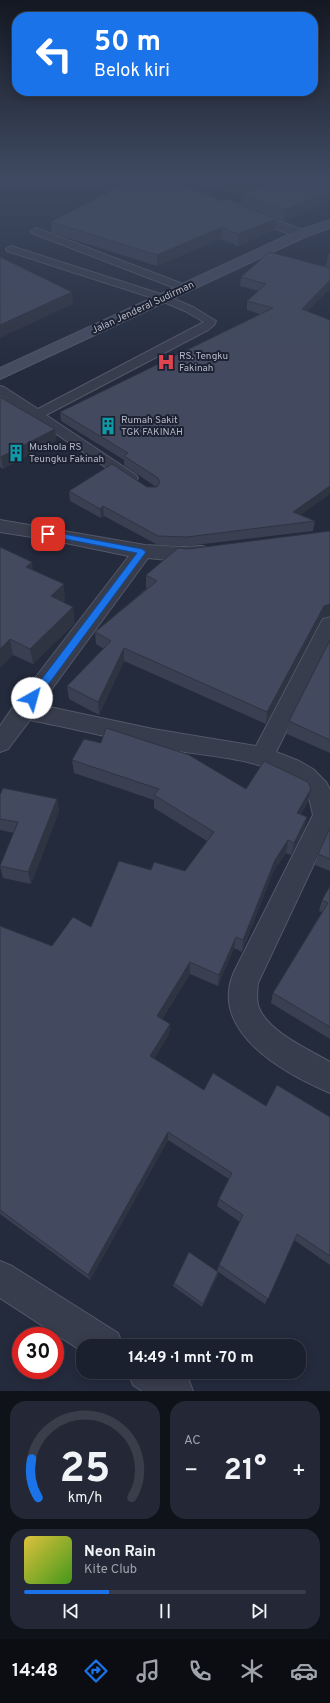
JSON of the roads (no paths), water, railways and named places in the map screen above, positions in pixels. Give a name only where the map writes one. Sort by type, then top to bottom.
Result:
[{"type":"street","name":"Jalan Jenderal Sudirman","points":[[0,374],[284,242]]},
{"type":"street","points":[[0,526],[142,552],[187,554],[217,551]]},
{"type":"street","points":[[0,743],[142,552]]},
{"type":"street","points":[[262,757],[330,624]]},
{"type":"street","points":[[24,710],[171,741],[262,757],[293,769],[306,776],[320,792],[325,815],[244,982],[242,1004],[248,1019],[259,1032],[276,1047],[330,1078]]},
{"type":"street","points":[[0,1278],[95,1339]]},
{"type":"street","points":[[157,1379],[175,1391]]},
{"type":"lane","points":[[62,242],[184,288]]},
{"type":"lane","points":[[11,249],[163,298],[189,308],[210,321],[210,323],[204,328],[37,415]]},
{"type":"lane","points":[[0,390],[139,483]]},
{"type":"place","name":"RS. Tengku Fakinah","points":[[166,362]]},
{"type":"place","name":"Rumah Sakit TGK FAKINAH","points":[[108,426]]},
{"type":"place","name":"Mushola RS Teungku Fakinah","points":[[16,453]]}]
